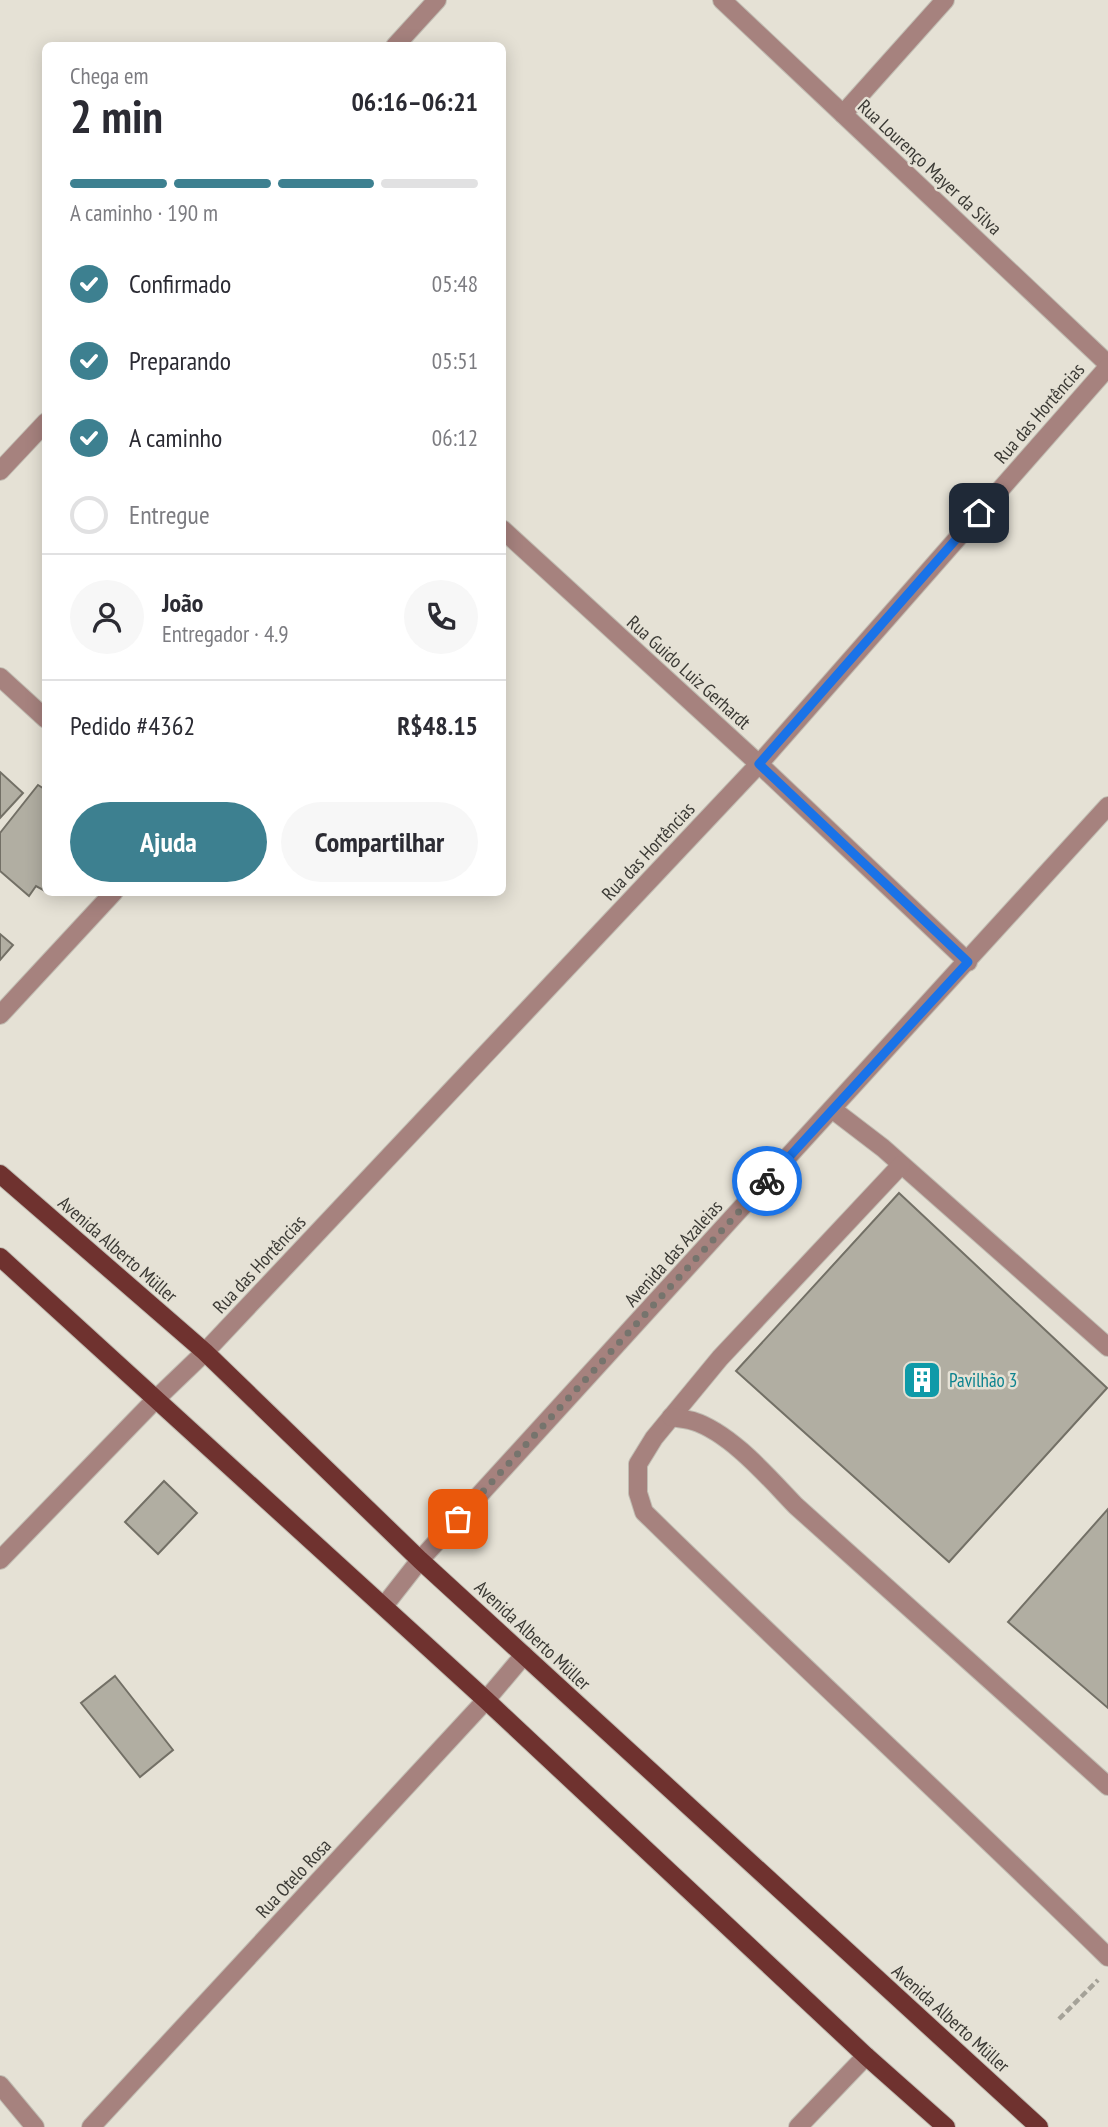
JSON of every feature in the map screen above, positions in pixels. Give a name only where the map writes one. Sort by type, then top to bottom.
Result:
[{"type":"main road","name":"Avenida Alberto Müller","points":[[0,1174],[205,1352],[420,1560],[1039,2127]]},
{"type":"main road","points":[[0,1257],[155,1401],[384,1606],[866,2056],[946,2127]]},
{"type":"street","points":[[399,42],[437,0]]},
{"type":"street","name":"Rua Lourenço Mayer da Silva","points":[[722,0],[1108,365]]},
{"type":"street","points":[[843,114],[944,0]]},
{"type":"street","name":"Rua das Hortências","points":[[0,1560],[205,1352],[759,764],[1108,365]]},
{"type":"street","points":[[0,471],[42,426]]},
{"type":"street","name":"Rua Guido Luiz Gerhardt","points":[[506,534],[759,764],[968,962]]},
{"type":"street","points":[[0,677],[42,715]]},
{"type":"street","name":"Avenida das Azaleias","points":[[384,1606],[420,1560],[1108,806]]},
{"type":"street","points":[[0,1015],[110,896]]},
{"type":"street","points":[[832,1109],[901,1165],[1108,1347]]},
{"type":"street","points":[[901,1165],[720,1358],[654,1438],[638,1464],[638,1493],[644,1512],[791,1656],[928,1782],[1108,1957]]},
{"type":"street","points":[[671,1417],[695,1422],[724,1438],[1108,1786]]},
{"type":"street","name":"Rua Otelo Rosa","points":[[91,2127],[524,1656]]},
{"type":"street","points":[[798,2127],[866,2056]]},
{"type":"street","points":[[0,2085],[35,2127]]},
{"type":"path","points":[[1059,2019],[1098,1979]]},
{"type":"building","points":[[0,772],[23,793],[0,818]]},
{"type":"building","points":[[38,785],[42,788],[42,889],[36,886],[29,896],[0,871],[0,833]]},
{"type":"building","points":[[0,934],[13,945],[0,960]]},
{"type":"building","name":"Pavilhão 3","points":[[899,1193],[1107,1388],[949,1562],[736,1371]]},
{"type":"building","points":[[164,1481],[197,1513],[158,1554],[125,1522]]},
{"type":"building","points":[[1108,1509],[1108,1708],[1008,1622]]},
{"type":"building","points":[[115,1676],[173,1750],[140,1777],[81,1703]]},
{"type":"way so far","points":[[458,1519],[767,1181]]},
{"type":"place","name":"Pavilhão 3","points":[[922,1380]]},
{"type":"route","points":[[767,1181],[968,962],[759,764],[979,513]]}]
